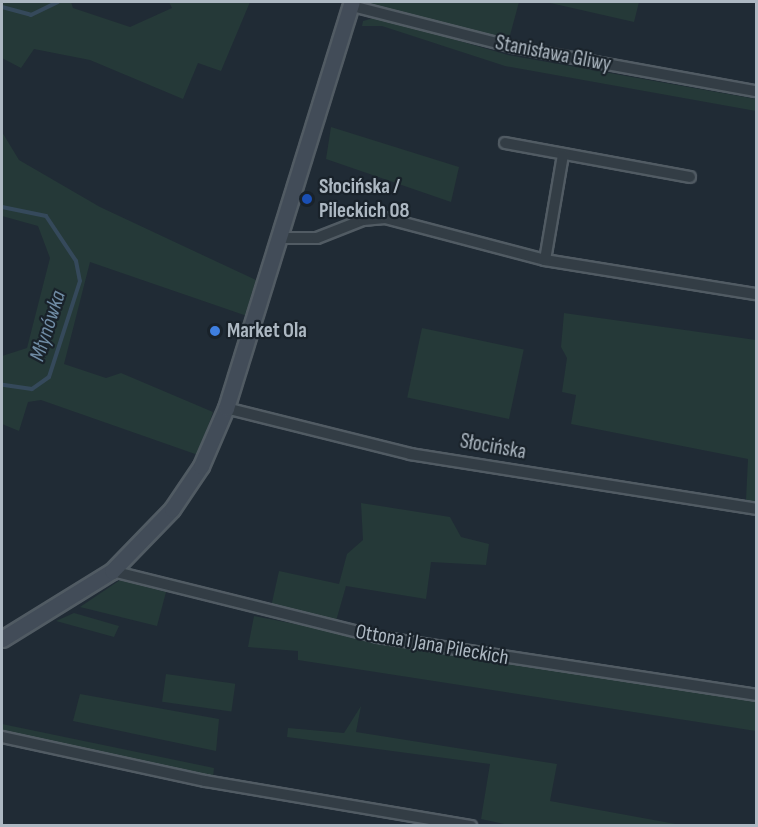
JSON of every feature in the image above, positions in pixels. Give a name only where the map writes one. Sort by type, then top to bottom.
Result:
[{"type":"street","name":"Stanisława Gliwy","points":[[352,4],[513,47],[756,91]]},
{"type":"street","points":[[2,639],[112,571],[186,489],[226,408],[352,4]]},
{"type":"street","points":[[505,143],[690,177]]},
{"type":"street","points":[[545,260],[563,155]]},
{"type":"street","points":[[280,238],[317,238],[385,218],[545,260],[756,294]]},
{"type":"street","name":"Słocińska","points":[[226,408],[410,454],[756,509]]},
{"type":"street","name":"Ottona i Jana Pileckich","points":[[112,571],[378,637],[756,695]]},
{"type":"street","points":[[2,737],[205,781],[471,825]]},
{"type":"green space","points":[[2,2],[71,2],[73,8],[130,27],[172,8],[169,2],[250,2],[221,71],[198,63],[183,99],[90,60],[34,49],[21,68],[2,58]]},
{"type":"green space","points":[[363,2],[519,2],[509,39],[363,3]]},
{"type":"green space","points":[[546,2],[639,2],[634,22]]},
{"type":"green space","points":[[377,17],[508,55],[756,99],[756,111],[505,66],[382,26],[362,26],[363,21]]},
{"type":"green space","points":[[331,127],[459,167],[451,202],[326,159]]},
{"type":"green space","points":[[2,132],[19,160],[100,207],[258,281],[247,316],[90,262],[64,364],[106,378],[121,373],[213,412],[198,455],[41,400],[28,402],[19,431],[2,424],[2,356],[27,348],[50,258],[38,226],[2,216]]},
{"type":"green space","points":[[564,313],[756,340],[756,502],[746,500],[748,459],[571,424],[576,395],[562,392],[567,358],[561,347]]},
{"type":"green space","points":[[422,328],[524,350],[509,419],[407,397]]},
{"type":"green space","points":[[361,503],[450,517],[461,537],[489,544],[486,565],[431,562],[426,599],[346,586],[336,621],[271,607],[279,571],[339,584],[347,554],[363,540]]},
{"type":"green space","points":[[120,580],[166,592],[157,626],[80,607]]},
{"type":"green space","points":[[74,613],[119,626],[114,637],[56,621]]},
{"type":"green space","points":[[254,616],[493,662],[756,700],[756,731],[298,660],[298,651],[248,647]]},
{"type":"green space","points":[[166,674],[235,684],[231,711],[162,702]]},
{"type":"green space","points":[[80,694],[219,719],[216,751],[73,721]]},
{"type":"green space","points":[[361,706],[356,732],[557,764],[550,801],[681,825],[514,826],[481,819],[490,764],[287,737],[288,728],[344,733]]},
{"type":"green space","points":[[2,724],[214,768],[213,778],[40,742],[2,731]]},
{"type":"waterway","name":"Młynówka","points":[[2,7],[31,15],[58,2]]},
{"type":"waterway","name":"Młynówka","points":[[2,207],[46,216],[76,261],[80,281],[49,377],[32,389],[2,385]]},
{"type":"place","name":"Słocińska / Pileckich 08","points":[[307,199]]},
{"type":"place","name":"Market Ola","points":[[215,331]]}]
